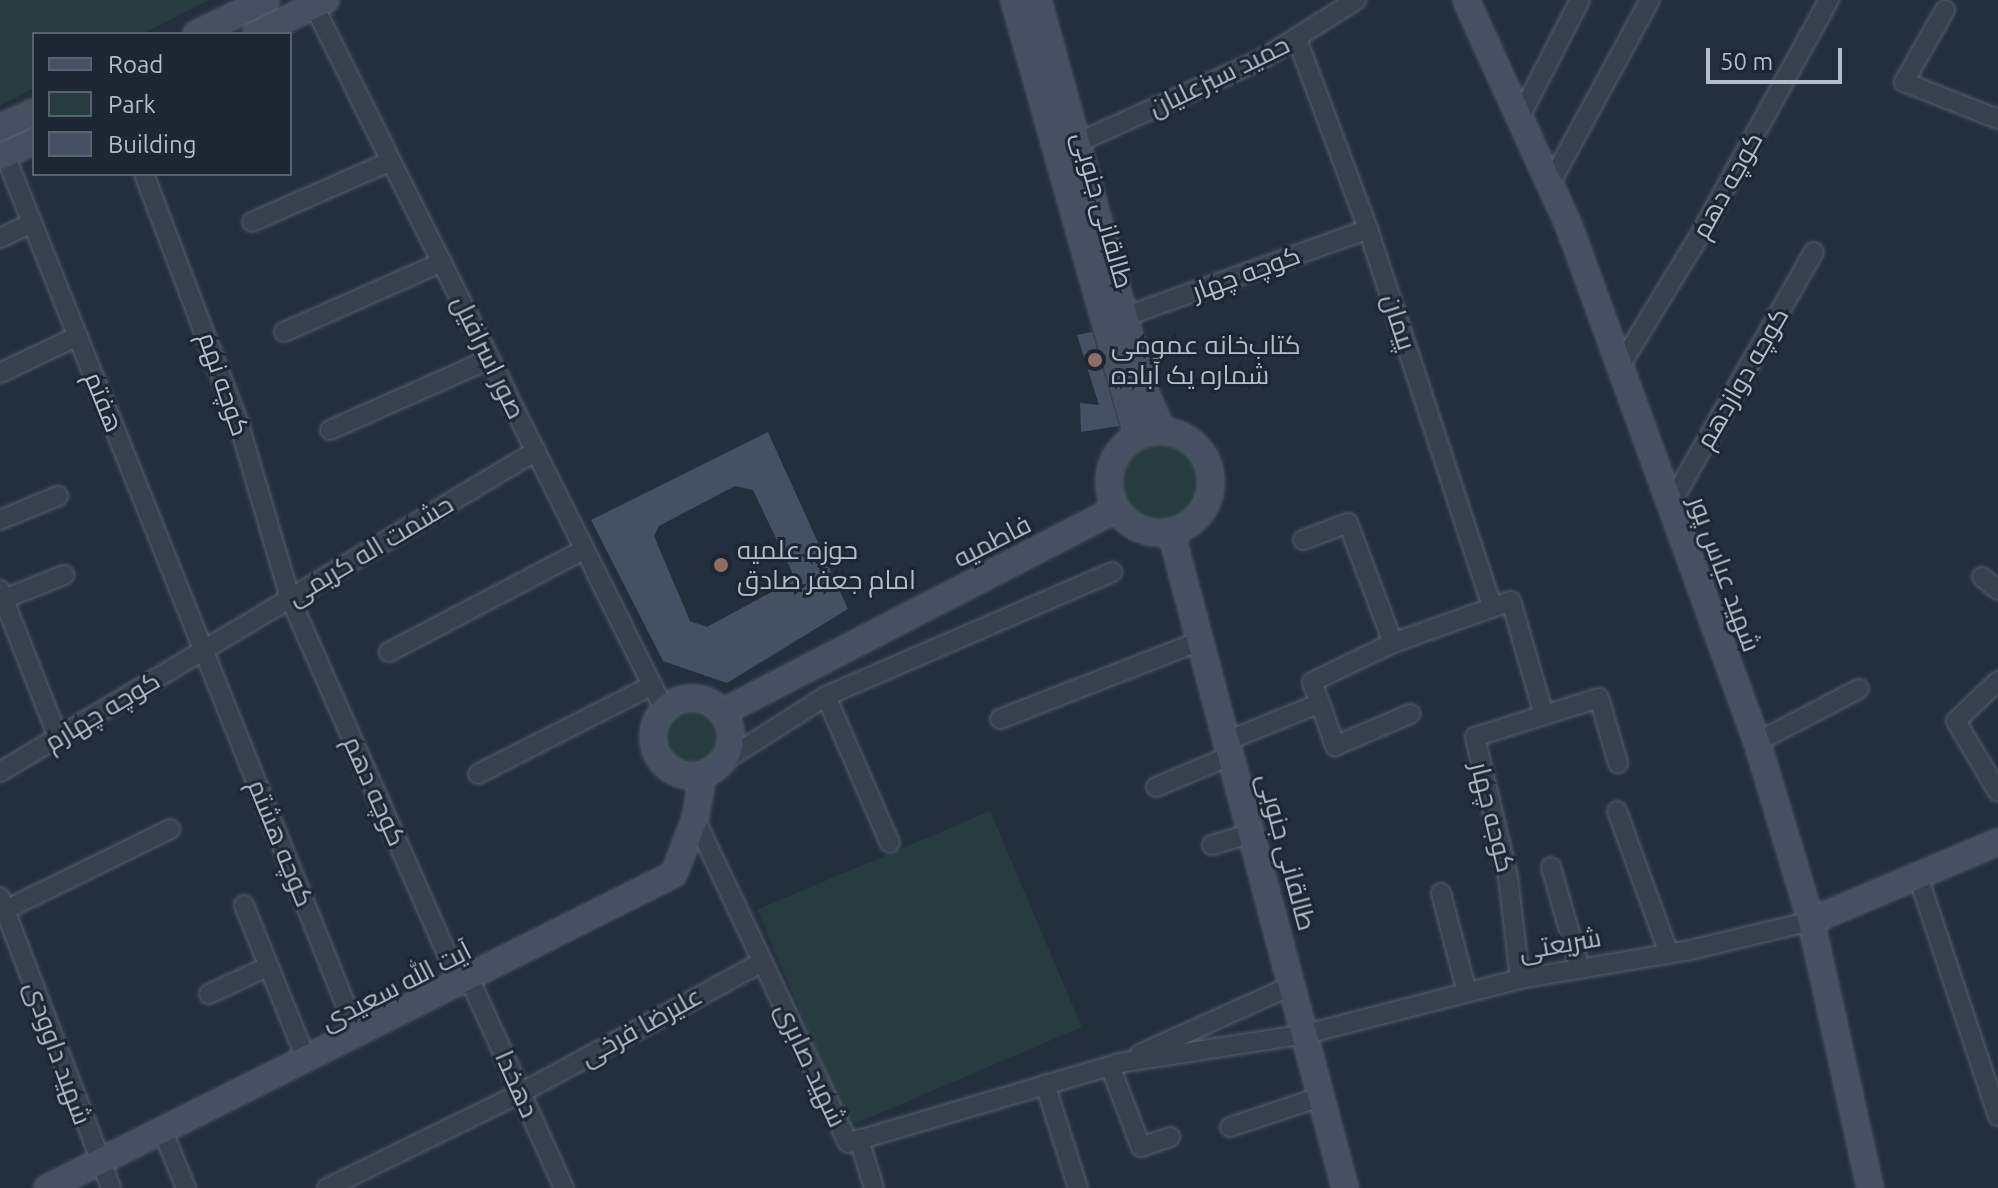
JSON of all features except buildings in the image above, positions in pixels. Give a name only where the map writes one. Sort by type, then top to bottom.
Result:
[{"type":"street","points":[[200,32],[266,0]]},
{"type":"street","name":"طالقانی جنوبی","points":[[1014,0],[1137,435]]},
{"type":"street","name":"طالقانی جنوبی","points":[[1038,0],[1124,317],[1162,430]]},
{"type":"street","name":"حمید سبزعلیان","points":[[1077,143],[1297,39],[1356,0]]},
{"type":"street","name":"شهید عباس پور","points":[[1466,0],[1550,184],[1757,742],[1811,921],[1870,1188]]},
{"type":"street","points":[[1520,117],[1580,0]]},
{"type":"street","points":[[1550,184],[1650,0]]},
{"type":"street","name":"کوچه دهم","points":[[1620,366],[1698,238],[1829,0]]},
{"type":"street","points":[[260,32],[317,2]]},
{"type":"street","name":"صور اسرافیل","points":[[317,2],[391,161],[664,709]]},
{"type":"street","points":[[1945,10],[1904,82],[1998,119]]},
{"type":"street","name":"پیمان","points":[[1297,39],[1368,229],[1492,607]]},
{"type":"street","points":[[0,128],[32,113]]},
{"type":"street","points":[[2,156],[32,142]]},
{"type":"street","name":"هفتم","points":[[2,156],[32,223],[204,650]]},
{"type":"street","points":[[252,222],[391,161]]},
{"type":"street","name":"کوچه نهم","points":[[145,176],[238,421],[290,598]]},
{"type":"street","points":[[0,238],[32,223]]},
{"type":"street","name":"کوچه چهار","points":[[1124,317],[1368,229]]},
{"type":"street","name":"کوچه دوازدهم","points":[[1670,505],[1814,252]]},
{"type":"street","points":[[284,332],[442,262]]},
{"type":"street","points":[[0,373],[78,336]]},
{"type":"street","points":[[330,430],[490,359]]},
{"type":"street","points":[[1162,430],[1193,442],[1203,454],[1211,485],[1199,515],[1171,532],[1140,529],[1116,509],[1109,493],[1111,468],[1123,445],[1137,435],[1162,430]]},
{"type":"street","name":"حشمت اله کریمی","points":[[204,650],[536,451]]},
{"type":"street","points":[[0,520],[58,496]]},
{"type":"street","name":"فاطمیه","points":[[723,712],[1116,509]]},
{"type":"street","points":[[1303,540],[1348,523],[1393,643]]},
{"type":"street","name":"طالقانی جنوبی","points":[[1171,532],[1345,1188]]},
{"type":"street","points":[[389,652],[585,549]]},
{"type":"street","points":[[712,769],[731,732],[723,712],[701,698],[688,698],[664,709],[653,732],[658,757],[678,773],[712,769],[826,696],[1112,572]]},
{"type":"street","points":[[58,737],[2,595],[64,575]]},
{"type":"street","points":[[1982,577],[1998,590]]},
{"type":"street","name":"کوچه دهم","points":[[290,598],[466,982]]},
{"type":"street","points":[[1410,714],[1335,746],[1312,682],[1393,643],[1511,601],[1544,715]]},
{"type":"street","points":[[1000,719],[1200,641]]},
{"type":"street","name":"کوچه چهارم","points":[[0,772],[204,650]]},
{"type":"street","name":"کوچه هشتم","points":[[204,650],[358,1036]]},
{"type":"street","points":[[1998,681],[1956,721],[1998,792]]},
{"type":"street","points":[[478,774],[653,685]]},
{"type":"street","points":[[1757,742],[1859,689]]},
{"type":"street","points":[[826,696],[890,843]]},
{"type":"street","name":"کوجه چهار","points":[[1520,979],[1508,877],[1475,737],[1599,698],[1618,763]]},
{"type":"street","points":[[1156,787],[1320,703]]},
{"type":"street","name":"آیت الله سعیدی","points":[[50,1187],[466,982],[674,874],[712,769]]},
{"type":"street","points":[[1617,811],[1669,954]]},
{"type":"street","name":"شهید صابری","points":[[695,819],[848,1143],[1114,1064]]},
{"type":"street","points":[[2,904],[170,829]]},
{"type":"street","points":[[1212,845],[1253,833]]},
{"type":"street","name":"شریعتی","points":[[1114,1064],[1306,1034],[1520,979],[1669,954],[1811,921],[1998,842]]},
{"type":"street","points":[[1551,867],[1580,969]]},
{"type":"street","points":[[1918,876],[1998,1116]]},
{"type":"street","points":[[1441,893],[1467,993]]},
{"type":"street","name":"شهید داوودی","points":[[2,904],[98,1163],[111,1188]]},
{"type":"street","points":[[244,905],[307,1061]]},
{"type":"street","name":"علیرضا فرخی","points":[[327,1188],[521,1093],[762,962]]},
{"type":"street","points":[[209,994],[269,966]]},
{"type":"street","name":"دهخدا","points":[[466,982],[564,1188]]},
{"type":"street","points":[[1170,1137],[1141,1147],[1114,1064],[1293,985]]},
{"type":"street","points":[[1045,1084],[1078,1188]]},
{"type":"street","points":[[1230,1127],[1323,1096]]},
{"type":"street","points":[[163,1132],[186,1188]]},
{"type":"street","points":[[859,1139],[874,1188]]},
{"type":"green space","points":[[0,0],[209,0],[146,32],[32,32],[32,89],[0,106]]},
{"type":"green space","points":[[1153,444],[1169,444],[1183,450],[1194,461],[1200,483],[1194,505],[1183,516],[1169,522],[1153,522],[1139,516],[1128,505],[1122,491],[1122,475],[1128,461],[1139,450]]},
{"type":"green space","points":[[692,708],[712,716],[720,736],[712,756],[692,764],[672,756],[664,736],[672,716]]},
{"type":"green space","points":[[990,811],[1082,1027],[849,1126],[757,910]]},
{"type":"place","name":"کتاب‌خانه عمومی شماره یک آباده","points":[[1095,360]]},
{"type":"place","name":"حوزه علمیه امام جعفر صادق","points":[[721,565]]}]
